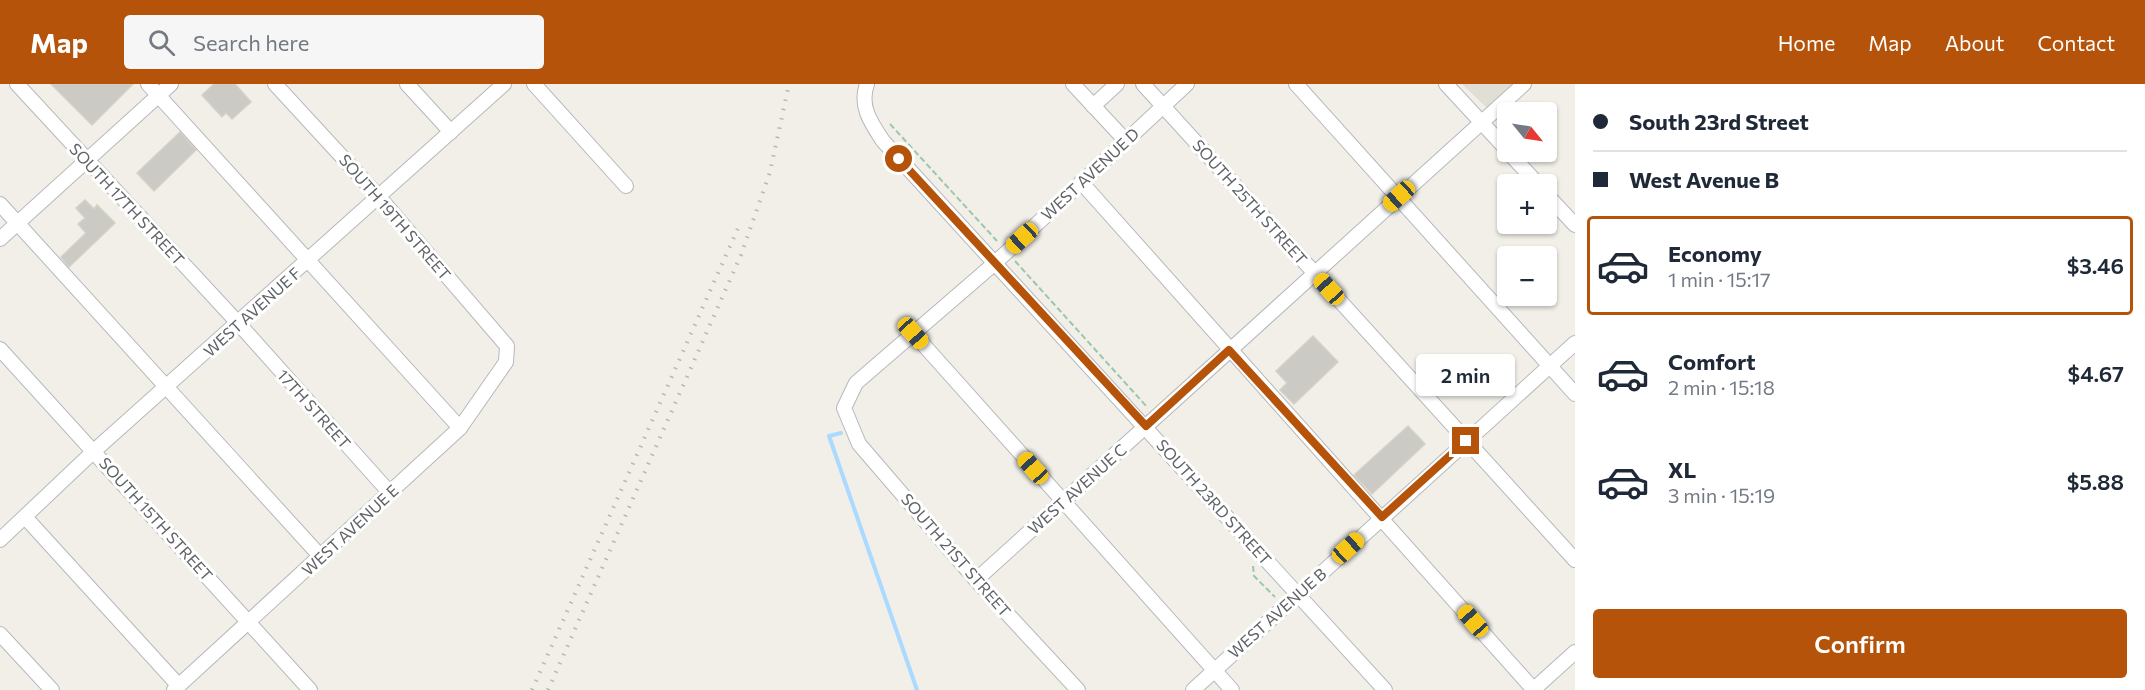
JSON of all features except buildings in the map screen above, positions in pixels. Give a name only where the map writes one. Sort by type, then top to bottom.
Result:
[{"type":"street","name":"SOUTH 17TH STREET","points":[[17,84],[239,324]]},
{"type":"street","points":[[148,84],[460,428]]},
{"type":"street","points":[[0,239],[171,84]]},
{"type":"street","name":"SOUTH 19TH STREET","points":[[275,84],[379,197],[507,346],[508,354]]},
{"type":"street","points":[[407,84],[452,132]]},
{"type":"street","name":"WEST AVENUE F","points":[[0,540],[94,451],[239,324],[504,84]]},
{"type":"street","points":[[534,84],[626,186]]},
{"type":"street","points":[[1073,84],[1126,141]]},
{"type":"street","points":[[1093,106],[1116,84]]},
{"type":"street","name":"SOUTH 25TH STREET","points":[[1143,84],[1575,560]]},
{"type":"street","name":"WEST AVENUE D","points":[[846,413],[844,408],[856,383],[995,263],[1187,84]]},
{"type":"street","points":[[1296,84],[1575,394]]},
{"type":"street","points":[[1446,84],[1497,139]]},
{"type":"street","name":"WEST AVENUE C","points":[[976,580],[1524,84]]},
{"type":"street","name":"SOUTH 23RD STREET","points":[[865,89],[866,114],[883,141],[1385,690]]},
{"type":"street","points":[[1518,162],[1529,174]]},
{"type":"street","points":[[1081,182],[1534,690],[1575,652]]},
{"type":"street","points":[[0,204],[321,557]]},
{"type":"street","points":[[1557,206],[1575,225]]},
{"type":"street","name":"17TH STREET","points":[[239,324],[390,493]]},
{"type":"street","points":[[913,333],[1232,690]]},
{"type":"street","name":"WEST AVENUE B","points":[[1193,690],[1575,343]]},
{"type":"street","name":"SOUTH 15TH STREET","points":[[0,349],[310,690]]},
{"type":"street","name":"WEST AVENUE E","points":[[177,688],[460,428],[506,362],[508,354]]},
{"type":"street","name":"SOUTH 21ST STREET","points":[[846,413],[859,444],[976,580],[1078,690]]},
{"type":"street","points":[[25,516],[177,688]]},
{"type":"street","points":[[0,634],[52,690]]},
{"type":"path","points":[[890,124],[999,243]]},
{"type":"path","points":[[1011,257],[1151,411]]},
{"type":"shaded area","points":[[1462,84],[1514,84],[1487,108]]},
{"type":"waterway","points":[[841,433],[829,436],[917,690]]},
{"type":"railway","points":[[548,690],[741,255],[770,172],[789,84]]},
{"type":"railway","points":[[532,690],[739,226]]},
{"type":"route","points":[[899,159],[1146,426],[1229,350],[1382,517],[1466,441]]}]
